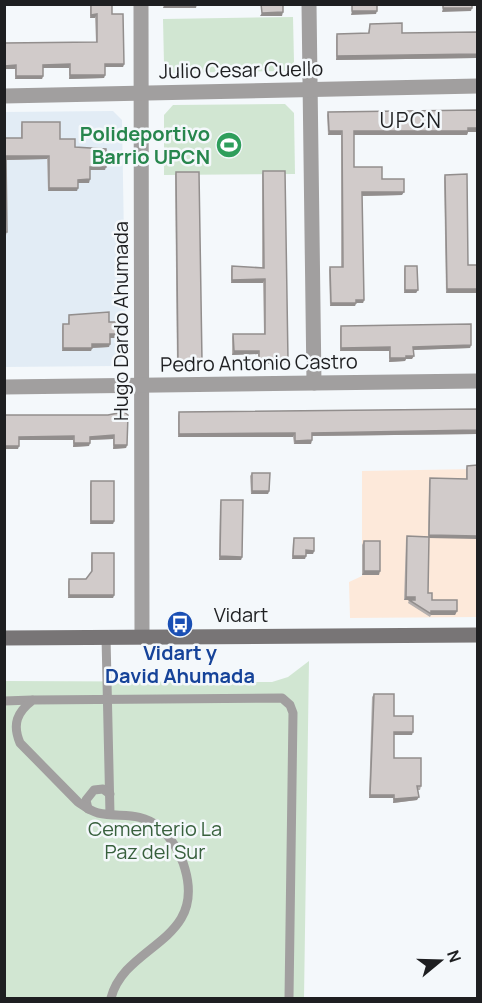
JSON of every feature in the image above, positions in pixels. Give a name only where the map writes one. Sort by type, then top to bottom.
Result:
[{"type":"street","name":"Hugo Dardo Ahumada","points":[[141,4],[142,637]]},
{"type":"street","points":[[309,4],[314,383]]},
{"type":"street","name":"Julio Cesar Cuello","points":[[4,96],[477,86]]},
{"type":"street","name":"Pedro Antonio Castro","points":[[4,387],[477,381]]},
{"type":"street","name":"Vidart","points":[[4,638],[477,634]]},
{"type":"lane","points":[[106,637],[110,814]]},
{"type":"lane","points":[[4,700],[282,698],[290,705],[293,713],[289,999]]},
{"type":"lane","points":[[33,700],[25,706],[15,722],[15,732],[20,743],[78,802],[88,809],[95,813],[135,815],[160,828],[178,850],[189,881],[189,898],[177,926],[121,976],[111,999]]},
{"type":"lane","points":[[88,809],[86,800],[94,790],[103,789],[110,794]]},
{"type":"shaded area","points":[[113,111],[122,120],[126,356],[116,366],[5,367],[4,112]]},
{"type":"shaded area","points":[[477,469],[477,617],[350,618],[349,582],[362,576],[362,471]]},
{"type":"green space","points":[[293,17],[294,62],[285,71],[173,73],[164,64],[163,19]]},
{"type":"green space","name":"Polideportivo Barrio UPCN","points":[[285,104],[294,113],[295,174],[164,175],[164,115],[173,105]]},
{"type":"green space","name":"Cementerio La Paz del Sur","points":[[309,661],[304,998],[5,998],[5,681],[272,682],[288,677]]},
{"type":"building","points":[[91,4],[112,4],[112,14],[123,14],[124,64],[105,64],[105,75],[70,75],[70,64],[43,65],[43,76],[16,76],[16,65],[4,66],[4,43],[97,42],[97,14],[91,15]]},
{"type":"building","points":[[261,4],[283,4],[283,12],[262,13]]},
{"type":"building","points":[[352,4],[377,4],[377,11],[352,11]]},
{"type":"building","points":[[443,4],[472,4],[472,8],[443,8]]},
{"type":"building","points":[[402,23],[402,33],[477,32],[477,54],[337,56],[337,34],[369,33],[370,24]]},
{"type":"building","points":[[477,110],[477,128],[468,128],[468,131],[354,131],[354,167],[382,167],[382,179],[404,179],[404,192],[362,192],[364,300],[356,300],[356,303],[331,303],[330,267],[343,267],[342,131],[329,131],[328,112]]},
{"type":"building","points":[[22,122],[60,122],[60,139],[75,139],[75,147],[106,149],[106,167],[90,167],[90,179],[78,180],[78,188],[49,188],[49,156],[6,156],[7,232],[4,232],[4,138],[22,138]]},
{"type":"building","points":[[263,171],[285,171],[288,360],[259,360],[259,351],[234,351],[233,334],[265,334],[265,279],[232,280],[232,266],[264,268]]},
{"type":"building","points":[[176,172],[199,172],[202,361],[178,362]]},
{"type":"building","points":[[467,174],[468,265],[477,265],[477,289],[447,289],[445,175]]},
{"type":"building","points":[[405,266],[417,266],[418,290],[405,290]]},
{"type":"building","points":[[109,312],[109,322],[118,322],[118,334],[110,334],[110,344],[92,344],[92,348],[63,348],[63,324],[69,324],[69,315]]},
{"type":"building","points":[[471,324],[471,345],[413,347],[414,356],[406,356],[406,358],[390,358],[390,347],[341,348],[341,326]]},
{"type":"building","points":[[120,409],[128,415],[127,445],[114,445],[114,435],[90,437],[90,443],[74,443],[74,436],[19,437],[19,446],[4,446],[4,415],[108,415],[118,413]]},
{"type":"building","points":[[477,409],[477,430],[312,433],[312,440],[295,441],[295,433],[179,434],[179,412]]},
{"type":"building","points":[[477,465],[477,536],[429,535],[430,478],[467,479],[467,466]]},
{"type":"building","points":[[252,473],[270,473],[269,491],[252,491]]},
{"type":"building","points":[[91,481],[114,481],[114,521],[91,521]]},
{"type":"building","points":[[221,500],[243,500],[242,557],[220,556]]},
{"type":"building","points":[[407,536],[429,537],[428,593],[432,593],[432,600],[457,600],[457,611],[431,611],[431,614],[409,600],[415,600],[415,597],[406,597]]},
{"type":"building","points":[[294,538],[314,538],[314,551],[306,550],[306,556],[293,556]]},
{"type":"building","points":[[364,541],[380,541],[380,571],[364,571]]},
{"type":"building","points":[[92,553],[114,553],[114,595],[69,595],[69,579],[86,579],[92,571]]},
{"type":"building","points":[[374,694],[394,694],[394,716],[413,716],[413,732],[394,732],[394,758],[421,758],[421,786],[417,786],[419,797],[394,799],[394,795],[370,795]]},
{"type":"place","name":"Polideportivo Barrio UPCN","points":[[229,145]]},
{"type":"place","name":"Vidart y David Ahumada","points":[[180,624]]},
{"type":"district","name":"UPCN","points":[[411,121]]}]
